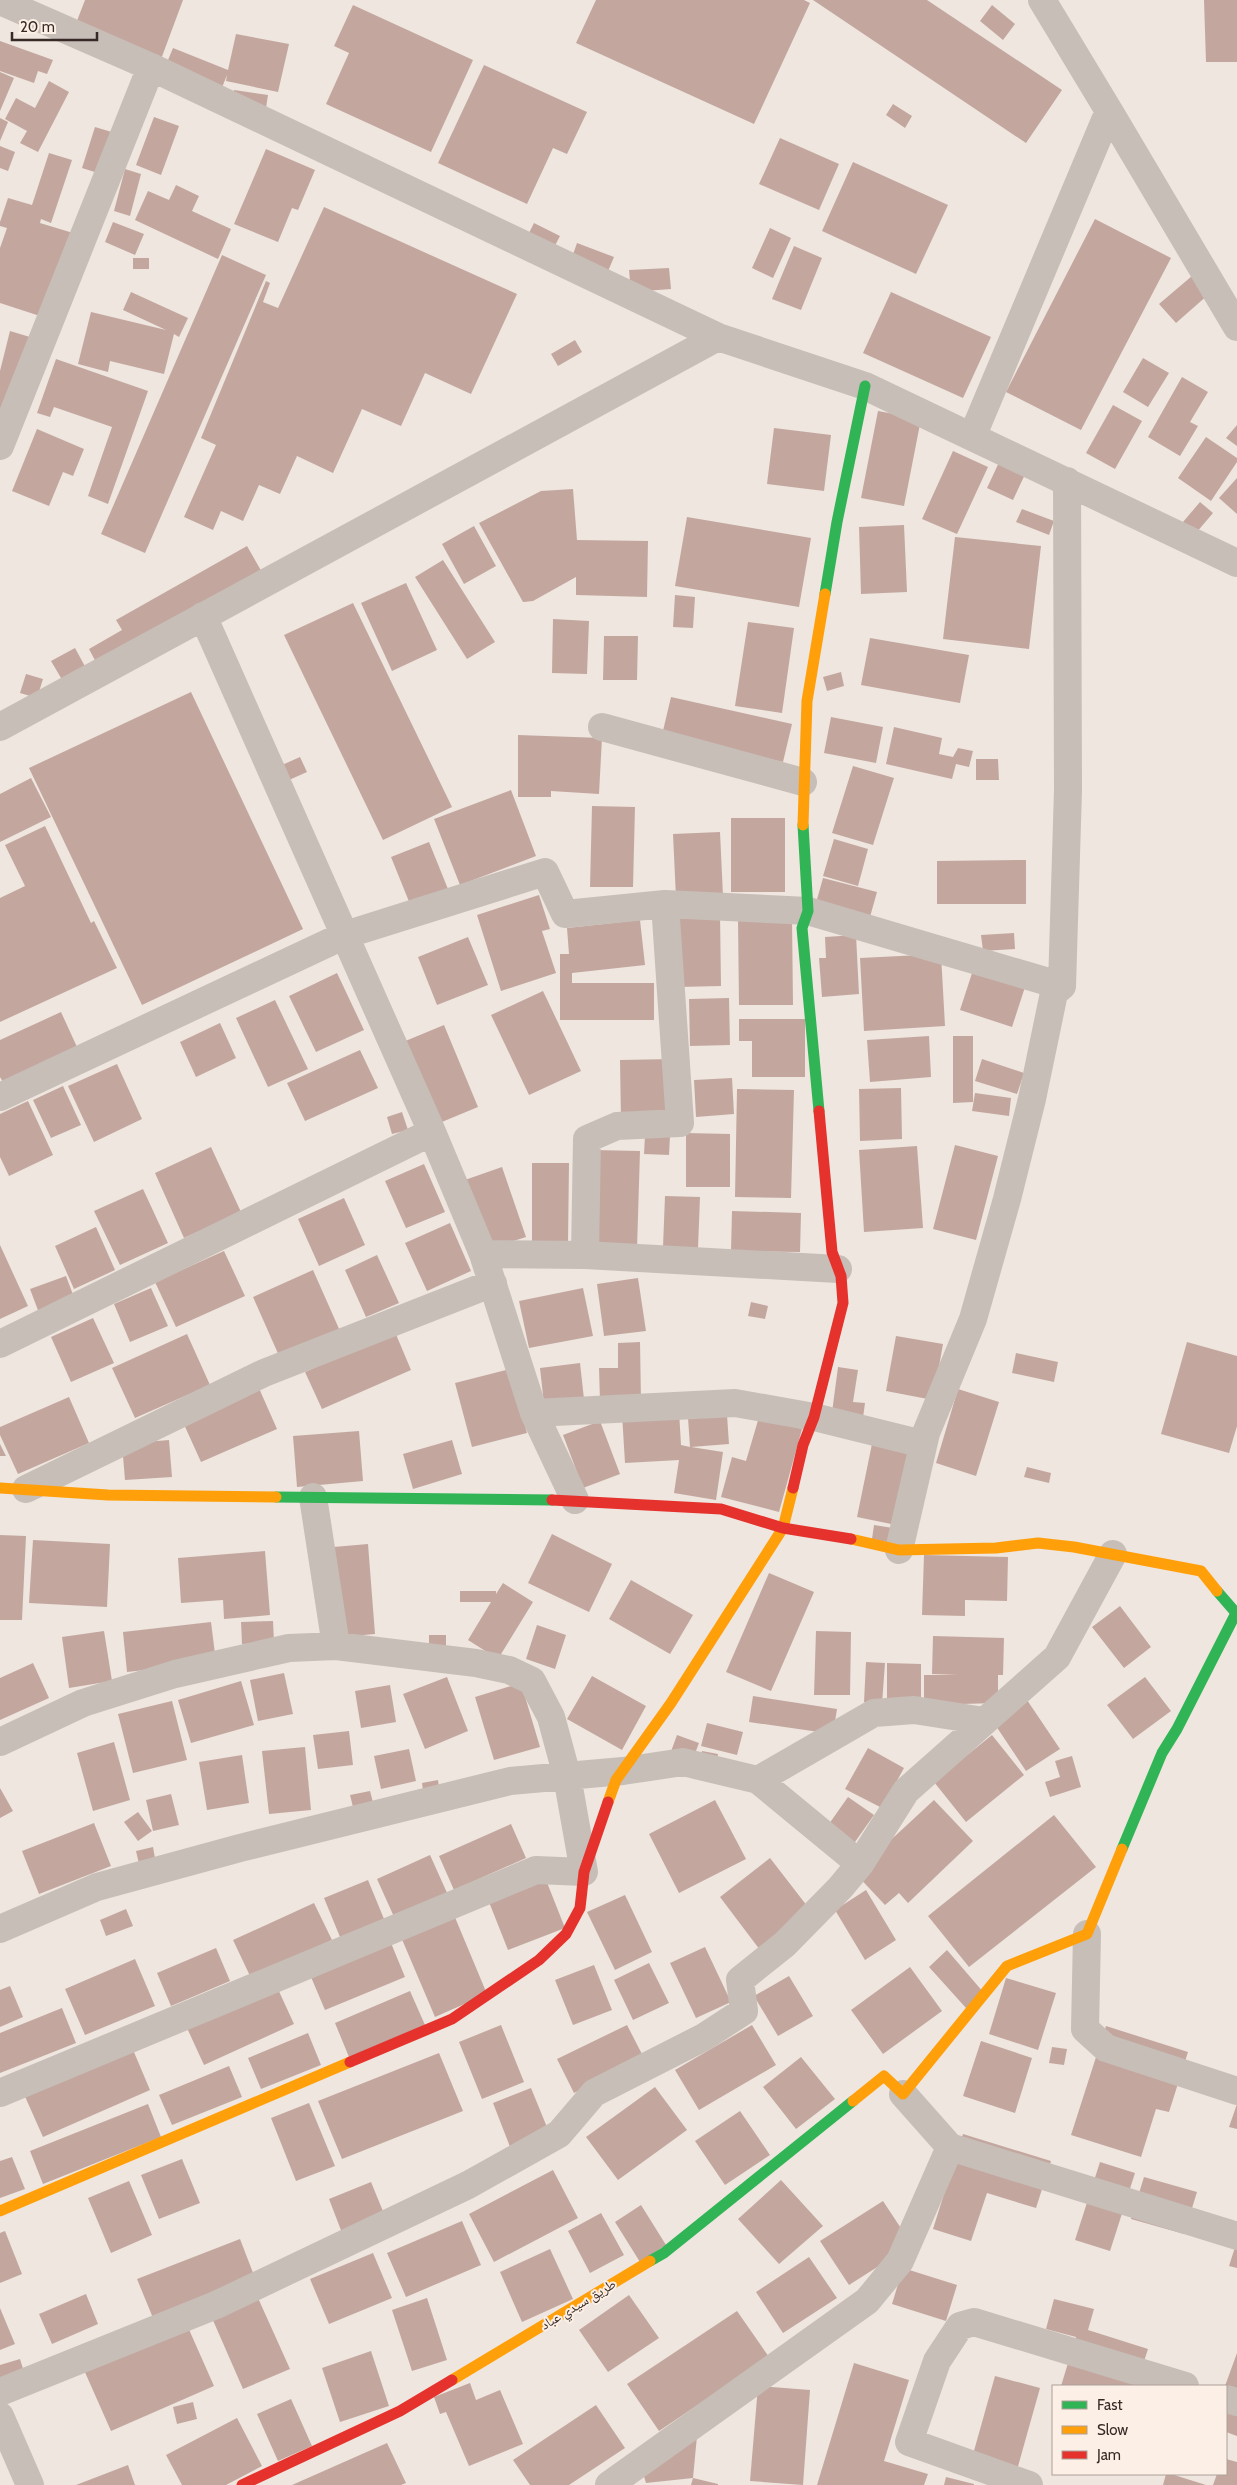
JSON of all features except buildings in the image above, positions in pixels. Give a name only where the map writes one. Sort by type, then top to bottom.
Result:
[{"type":"street","points":[[1042,0],[1237,327]]},
{"type":"street","points":[[0,1],[151,67],[718,337],[865,386],[1237,563]]},
{"type":"street","points":[[0,446],[151,67]]},
{"type":"street","points":[[972,437],[1109,111]]},
{"type":"street","points":[[0,727],[718,337]]},
{"type":"street","points":[[0,2211],[452,2019],[539,1960],[566,1934],[580,1908],[584,1872],[616,1780],[671,1703],[783,1528],[803,1445],[814,1417],[843,1303],[838,1269],[832,1252],[802,928],[808,911],[803,826],[803,782],[808,701],[837,522],[865,386]]},
{"type":"street","points":[[899,1550],[923,1444],[973,1319],[1014,1172],[1054,993],[1062,986],[1068,790],[1067,482]]},
{"type":"street","points":[[203,616],[432,1132],[483,1254],[534,1414],[575,1500]]},
{"type":"street","points":[[602,727],[803,782]]},
{"type":"street","points":[[0,1097],[345,935],[545,872],[565,914],[665,904],[808,911],[1062,986]]},
{"type":"street","points":[[584,1255],[587,1140],[617,1126],[680,1122],[665,904]]},
{"type":"street","points":[[0,1344],[432,1132]]},
{"type":"street","points":[[483,1254],[584,1255],[838,1269]]},
{"type":"street","points":[[13,1488],[264,1373],[493,1283]]},
{"type":"street","points":[[534,1414],[735,1403],[814,1417],[923,1444]]},
{"type":"street","points":[[13,1488],[108,1496],[575,1500],[721,1509],[783,1528],[846,1538],[899,1550],[996,1548],[1038,1543],[1074,1547],[1200,1571],[1236,1613],[1177,1729],[1162,1753],[1088,1934],[1085,2029],[1106,2048],[1237,2091]]},
{"type":"street","points":[[313,1497],[336,1646]]},
{"type":"street","points":[[0,2392],[216,2305],[468,2185],[559,2134],[594,2093],[704,2037],[744,2012],[740,1980],[785,1944],[860,1864],[906,1791],[984,1720],[1057,1658],[1114,1554]]},
{"type":"street","points":[[0,1742],[83,1703],[175,1674],[289,1648],[336,1646],[476,1663],[509,1670],[532,1681],[551,1717],[567,1776],[584,1872]]},
{"type":"street","points":[[758,1780],[874,1713],[914,1710],[984,1720]]},
{"type":"street","points":[[0,1928],[97,1887],[221,1853],[510,1782],[623,1771],[683,1762],[758,1780],[860,1864]]},
{"type":"street","points":[[0,2094],[536,1870],[584,1872]]},
{"type":"street","points":[[1088,1934],[1007,1966],[903,2094],[950,2148],[1237,2236]]},
{"type":"street","name":"طريق سيدي عباد","points":[[242,2485],[400,2411],[664,2253],[884,2076],[903,2094]]},
{"type":"street","points":[[609,2485],[867,2301],[900,2261],[950,2148]]},
{"type":"street","points":[[1029,2485],[909,2442],[937,2362],[960,2326],[974,2322],[1182,2385]]},
{"type":"street","points":[[0,2416],[30,2485]]},
{"type":"traffic: fast","points":[[825,594],[837,522],[865,386]]},
{"type":"traffic: fast","points":[[803,825],[808,911],[802,928],[819,1111]]},
{"type":"traffic: fast","points":[[276,1497],[552,1500]]},
{"type":"traffic: fast","points":[[1122,1849],[1162,1753],[1177,1729],[1236,1613],[1217,1591]]},
{"type":"traffic: fast","points":[[650,2261],[664,2253],[853,2101]]},
{"type":"traffic: slow","points":[[803,825],[807,701],[825,594]]},
{"type":"traffic: slow","points":[[0,1488],[108,1495],[276,1497]]},
{"type":"traffic: slow","points":[[608,1802],[616,1780],[671,1703],[783,1528],[793,1488]]},
{"type":"traffic: slow","points":[[851,1539],[899,1550],[996,1548],[1038,1543],[1074,1547],[1201,1571],[1217,1591]]},
{"type":"traffic: slow","points":[[853,2101],[884,2076],[903,2094],[1007,1966],[1087,1934],[1122,1849]]},
{"type":"traffic: slow","points":[[0,2211],[350,2062]]},
{"type":"traffic: slow","points":[[452,2380],[650,2261]]},
{"type":"traffic: jam","points":[[793,1488],[803,1445],[814,1417],[843,1303],[841,1276],[832,1252],[819,1111]]},
{"type":"traffic: jam","points":[[552,1500],[721,1509],[783,1528],[851,1539]]},
{"type":"traffic: jam","points":[[350,2062],[452,2019],[539,1960],[566,1934],[580,1908],[584,1872],[608,1802]]},
{"type":"traffic: jam","points":[[242,2485],[400,2411],[452,2380]]}]
